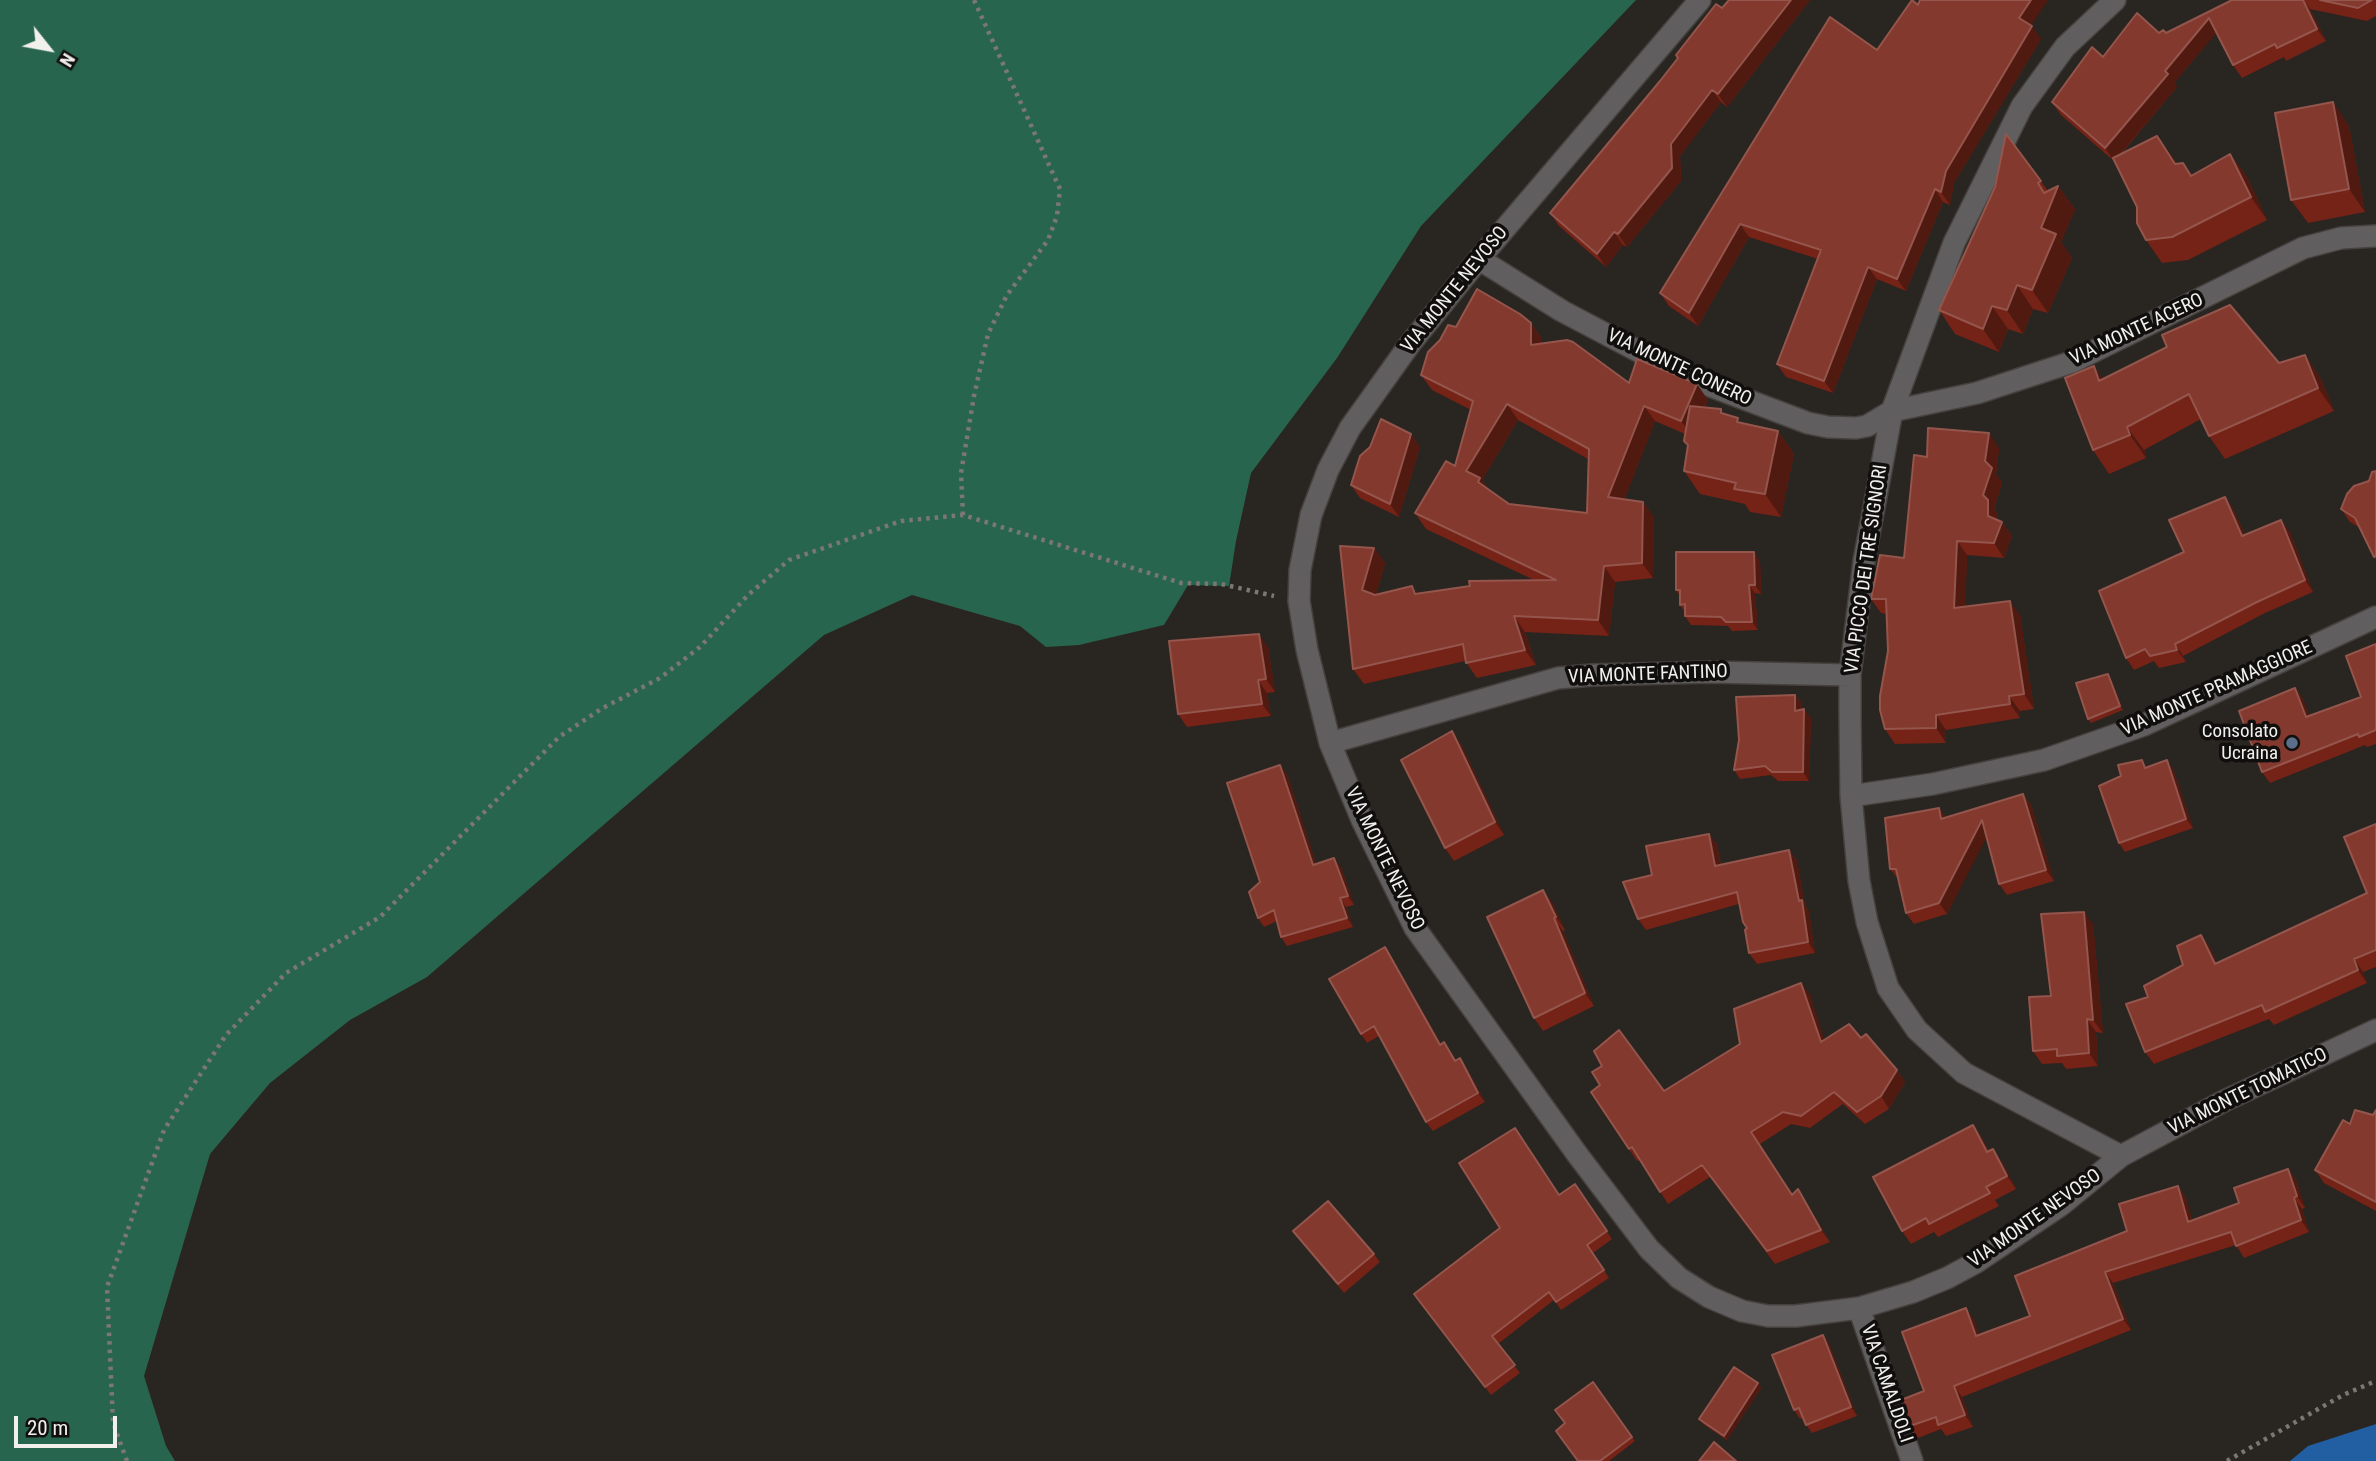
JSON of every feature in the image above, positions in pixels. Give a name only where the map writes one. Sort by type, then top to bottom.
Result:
[{"type":"street","name":"VIA MONTE NEVOSO","points":[[1700,0],[1479,259],[1395,364],[1345,438],[1328,470],[1311,515],[1300,570],[1299,601],[1307,650],[1330,743],[1362,820],[1415,928],[1577,1154],[1656,1256],[1693,1288],[1742,1311],[1769,1316],[1859,1308],[1913,1292],[1975,1263],[2061,1205],[2121,1156]]},
{"type":"street","name":"VIA PICCO DEI TRE SIGNORI","points":[[2115,0],[2065,47],[2021,106],[1954,243],[1892,411],[1864,561],[1850,675],[1851,796],[1859,881],[1867,922],[1882,972],[1901,1010],[1934,1047],[1975,1081],[2121,1156]]},
{"type":"street","name":"VIA MONTE ACERO","points":[[1892,411],[1977,393],[2072,362],[2303,248],[2341,239],[2376,236]]},
{"type":"street","name":"VIA MONTE CONERO","points":[[1479,259],[1562,311],[1655,360],[1743,400],[1808,423],[1828,427],[1867,426],[1892,411]]},
{"type":"street","name":"VIA MONTE PRAMAGGIORE","points":[[1851,796],[1933,784],[2044,760],[2144,725],[2376,618]]},
{"type":"street","name":"VIA MONTE FANTINO","points":[[1330,743],[1558,678],[1710,672],[1850,675]]},
{"type":"street","name":"VIA MONTE TOMATICO","points":[[2121,1156],[2224,1101],[2372,1038]]},
{"type":"street","name":"VIA CAMALDOLI","points":[[1859,1308],[1912,1461]]},
{"type":"path","points":[[963,515],[961,473],[988,334],[1007,295],[1048,240],[1057,216],[1060,189],[974,0]]},
{"type":"path","points":[[127,1461],[113,1423],[107,1287],[164,1130],[226,1035],[286,973],[380,917],[559,737],[601,709],[660,678],[700,648],[748,595],[789,560],[901,521],[963,515],[1181,583],[1221,584],[1299,601]]},
{"type":"path","points":[[2227,1461],[2343,1395],[2376,1381]]},
{"type":"green space","points":[[0,0],[1636,0],[1421,226],[1337,358],[1251,473],[1229,586],[1188,585],[1164,625],[1079,645],[1046,647],[1020,626],[912,595],[824,635],[427,977],[350,1020],[270,1083],[210,1154],[144,1376],[166,1446],[175,1461],[0,1461]]},
{"type":"water","points":[[2376,1424],[2376,1461],[2290,1461],[2308,1446]]},
{"type":"building","points":[[1729,0],[1791,0],[1718,94],[1712,90],[1671,144],[1672,168],[1618,234],[1614,232],[1597,254],[1550,213],[1660,81],[1678,58],[1676,55],[1716,4],[1722,8]]},
{"type":"building","points":[[1912,0],[1918,5],[1920,0],[2031,0],[2019,18],[2032,26],[1946,171],[1941,192],[1935,189],[1897,279],[1868,267],[1824,381],[1777,364],[1821,250],[1740,224],[1689,313],[1660,293],[1830,17],[1877,50]]},
{"type":"building","points":[[2232,0],[2303,0],[2317,29],[2277,48],[2275,44],[2233,65],[2209,18],[2165,71],[2168,74],[2105,148],[2052,102],[2092,47],[2103,57],[2137,13],[2159,33],[2163,30],[2166,33]]},
{"type":"building","points":[[2320,0],[2372,0],[2358,8]]},
{"type":"building","points":[[2333,102],[2349,189],[2291,200],[2275,113]]},
{"type":"building","points":[[2006,134],[2041,181],[2038,183],[2044,193],[2058,186],[2041,228],[2056,234],[2032,290],[2017,285],[2007,310],[1992,306],[1983,329],[1939,310],[1995,187]]},
{"type":"building","points":[[2157,136],[2175,164],[2183,163],[2191,176],[2230,154],[2251,197],[2172,237],[2146,240],[2137,223],[2137,207],[2113,158]]},
{"type":"building","points":[[1477,289],[1531,323],[1531,345],[1567,340],[1573,342],[1629,383],[1637,359],[1697,384],[1681,421],[1644,406],[1608,497],[1643,502],[1642,563],[1604,566],[1598,620],[1514,616],[1525,650],[1466,663],[1463,644],[1353,669],[1340,546],[1374,548],[1362,590],[1375,595],[1412,586],[1415,594],[1470,586],[1469,581],[1556,580],[1415,513],[1446,461],[1455,466],[1473,401],[1421,375],[1428,352],[1440,340],[1448,325],[1456,327]],"holes":[[[1507,404],[1589,449],[1587,513],[1509,504],[1478,482],[1480,478],[1466,471]]]},
{"type":"building","points":[[2230,305],[2279,363],[2305,355],[2318,388],[2209,436],[2189,394],[2127,427],[2130,435],[2093,450],[2065,378],[2094,366],[2099,381],[2167,347],[2162,335]]},
{"type":"building","points":[[1690,406],[1721,409],[1721,413],[1738,418],[1737,422],[1778,431],[1765,494],[1734,489],[1736,483],[1684,471],[1688,445],[1684,441]]},
{"type":"building","points":[[1381,419],[1411,434],[1390,504],[1351,485],[1360,456],[1370,447]]},
{"type":"building","points":[[1928,428],[1989,433],[1985,461],[1992,468],[1983,495],[1988,500],[1988,516],[2002,522],[1994,543],[1957,541],[1954,608],[2010,601],[2024,694],[2009,696],[2010,704],[1936,715],[1936,728],[1885,729],[1880,696],[1888,651],[1886,599],[1871,599],[1880,555],[1904,558],[1914,455],[1927,457]]},
{"type":"building","points":[[2376,471],[2374,557],[2355,518],[2341,509],[2347,494],[2354,486],[2369,481],[2372,472]]},
{"type":"building","points":[[2225,497],[2242,536],[2281,520],[2305,580],[2175,644],[2177,650],[2150,656],[2145,649],[2126,658],[2099,591],[2184,552],[2169,520]]},
{"type":"building","points":[[1676,552],[1754,552],[1755,585],[1749,585],[1752,622],[1726,622],[1721,617],[1685,616],[1685,604],[1680,605],[1680,590],[1676,590]]},
{"type":"building","points":[[1259,634],[1266,679],[1258,680],[1262,704],[1178,714],[1169,641]]},
{"type":"building","points":[[2376,644],[2376,730],[2359,737],[2358,734],[2262,772],[2239,711],[2295,688],[2306,717],[2361,697],[2346,656]]},
{"type":"building","points":[[2108,674],[2120,706],[2088,719],[2076,683]]},
{"type":"building","points":[[1795,695],[1795,711],[1804,709],[1803,772],[1772,772],[1765,766],[1734,770],[1739,740],[1736,697]]},
{"type":"building","points":[[1452,731],[1495,822],[1445,848],[1401,760]]},
{"type":"building","points":[[2142,760],[2145,768],[2167,760],[2186,819],[2119,843],[2099,786],[2121,776],[2118,765]]},
{"type":"building","points":[[1280,765],[1313,865],[1334,858],[1348,896],[1340,898],[1347,918],[1281,937],[1274,910],[1258,918],[1249,892],[1260,882],[1227,783]]},
{"type":"building","points":[[2023,794],[2046,870],[1999,884],[1982,820],[1939,903],[1906,913],[1896,869],[1890,869],[1885,818],[1939,808],[1941,819]]},
{"type":"building","points":[[2376,824],[2376,950],[2354,959],[2358,970],[2265,1012],[2262,1005],[2145,1052],[2126,1004],[2148,997],[2144,986],[2183,965],[2177,946],[2201,935],[2215,964],[2367,893],[2344,837]]},
{"type":"building","points":[[1709,834],[1715,866],[1789,850],[1799,901],[1802,900],[1808,942],[1749,953],[1745,930],[1747,928],[1743,922],[1737,892],[1638,919],[1623,882],[1652,875],[1646,846]]},
{"type":"building","points":[[1543,890],[1585,993],[1534,1018],[1487,917]]},
{"type":"building","points":[[2084,912],[2093,1020],[2087,1019],[2089,1053],[2057,1056],[2057,1049],[2033,1051],[2029,997],[2051,996],[2041,914]]},
{"type":"building","points":[[1385,947],[1440,1045],[1444,1042],[1455,1061],[1460,1058],[1478,1093],[1426,1122],[1374,1026],[1361,1034],[1329,979]]},
{"type":"building","points":[[1801,983],[1821,1042],[1849,1024],[1861,1038],[1866,1034],[1897,1070],[1881,1096],[1857,1112],[1834,1092],[1801,1116],[1783,1112],[1751,1132],[1792,1195],[1798,1189],[1821,1230],[1767,1251],[1702,1165],[1660,1192],[1632,1147],[1629,1149],[1591,1092],[1600,1085],[1592,1072],[1602,1066],[1594,1051],[1619,1030],[1664,1091],[1740,1044],[1734,1009]]},
{"type":"building","points":[[2355,1110],[2373,1115],[2376,1110],[2376,1202],[2315,1170],[2343,1120],[2350,1124]]},
{"type":"building","points":[[1973,1125],[1987,1152],[1993,1149],[2007,1176],[1986,1187],[1990,1193],[1929,1224],[1926,1218],[1902,1231],[1873,1177]]},
{"type":"building","points":[[1515,1128],[1559,1195],[1575,1184],[1607,1231],[1587,1245],[1604,1270],[1556,1302],[1549,1292],[1492,1336],[1515,1365],[1485,1387],[1414,1294],[1500,1228],[1459,1163]]},
{"type":"building","points":[[2288,1169],[2301,1220],[2236,1246],[2231,1232],[2105,1272],[2123,1319],[1954,1386],[1965,1415],[1938,1425],[1936,1417],[1910,1426],[1901,1400],[1924,1391],[1902,1332],[1966,1308],[1976,1336],[2030,1316],[2015,1276],[2127,1231],[2119,1204],[2178,1186],[2188,1222],[2239,1203],[2234,1188]]},
{"type":"building","points":[[1328,1201],[1374,1254],[1338,1284],[1293,1231]]},
{"type":"building","points":[[1823,1335],[1851,1407],[1806,1425],[1799,1408],[1794,1410],[1772,1355]]},
{"type":"building","points":[[1734,1367],[1758,1383],[1724,1436],[1699,1419]]},
{"type":"building","points":[[1593,1382],[1632,1437],[1600,1461],[1578,1461],[1556,1431],[1565,1423],[1555,1410]]},
{"type":"building","points":[[1714,1442],[1736,1461],[1699,1461]]},
{"type":"place","name":"Consolato Ucraina","points":[[2292,743]]}]
